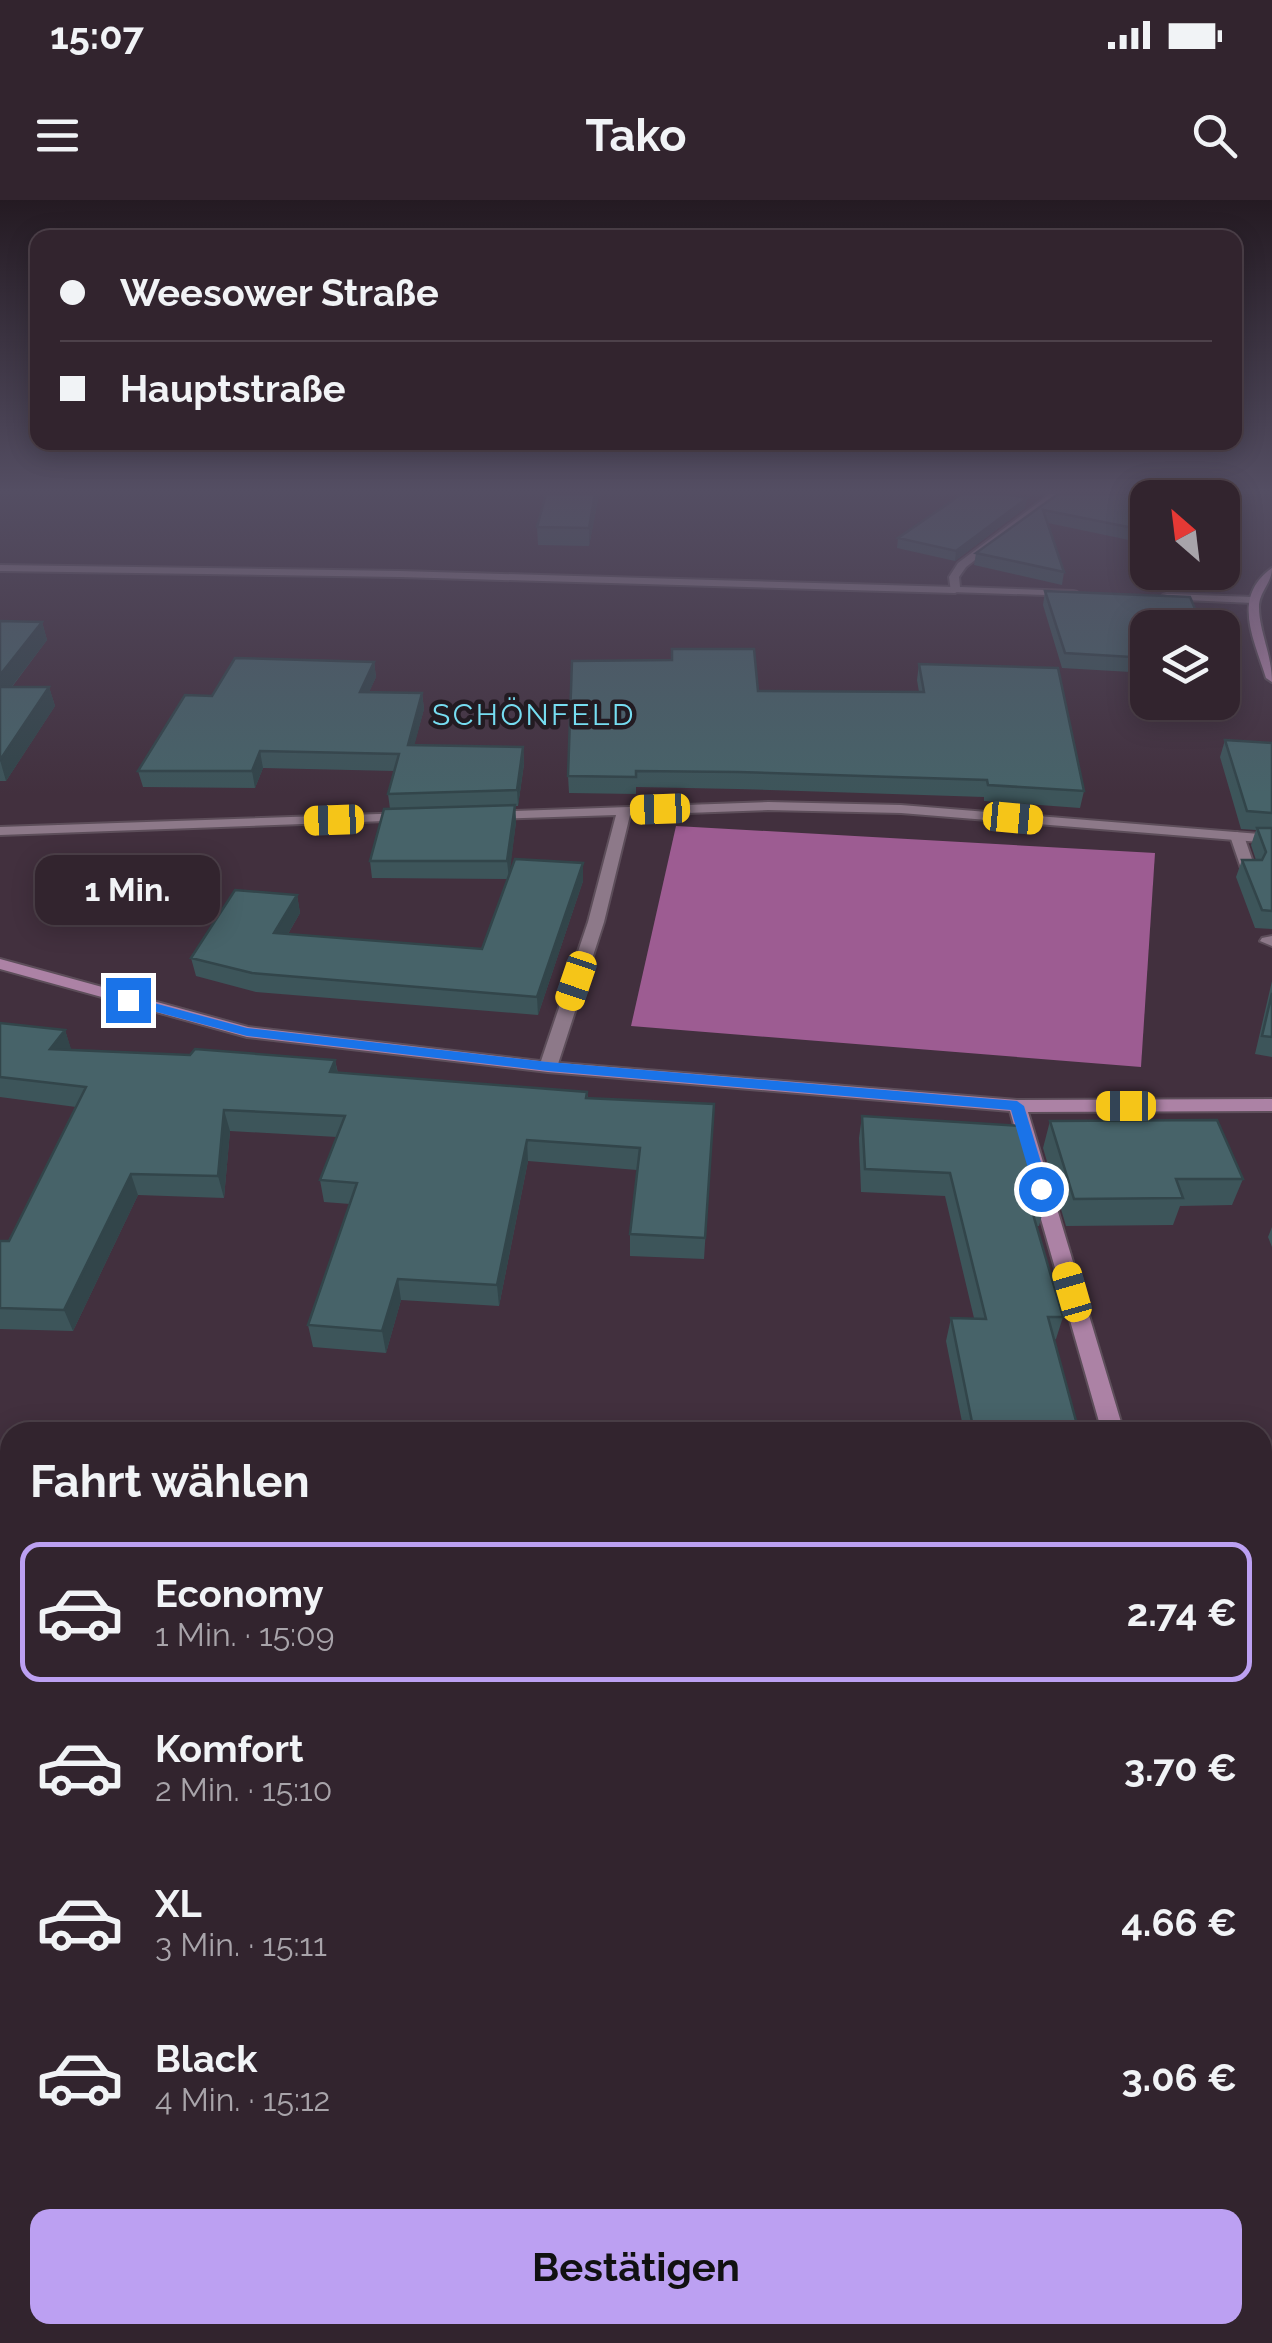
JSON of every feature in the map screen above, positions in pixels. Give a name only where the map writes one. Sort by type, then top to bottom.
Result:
[{"type":"main road","points":[[1257,594],[1253,600],[1254,620],[1272,678]]},
{"type":"main road","points":[[0,964],[247,1032],[548,1066],[1017,1106],[1272,1105]]},
{"type":"main road","points":[[1017,1106],[1110,1422]]},
{"type":"street","points":[[1145,596],[1253,600]]},
{"type":"street","points":[[471,815],[768,806],[901,809],[1272,839]]},
{"type":"street","points":[[548,1066],[596,922],[624,810]]},
{"type":"street","points":[[0,831],[433,816]]},
{"type":"street","points":[[1237,836],[1249,871]]},
{"type":"shaded area","points":[[676,826],[1155,853],[1141,1067],[631,1026]]},
{"type":"building","points":[[1046,594],[1190,597],[1195,610],[1130,610],[1130,657],[1065,653]]},
{"type":"building","points":[[0,621],[42,622],[0,675]]},
{"type":"building","points":[[672,649],[754,649],[758,691],[924,692],[919,664],[1058,668],[1084,791],[988,785],[987,780],[738,772],[636,771],[636,777],[568,776],[572,661],[672,660]]},
{"type":"building","points":[[235,658],[374,662],[360,692],[422,693],[408,745],[523,747],[517,790],[388,794],[399,754],[260,751],[252,771],[138,771],[185,695],[212,696]]},
{"type":"building","points":[[0,687],[49,687],[0,760]]},
{"type":"building","points":[[1225,740],[1272,743],[1272,813],[1247,811]]},
{"type":"building","points":[[515,805],[507,861],[370,861],[384,809]]},
{"type":"building","points":[[1257,828],[1272,828],[1272,911],[1262,910],[1242,860],[1262,860],[1266,852]]},
{"type":"building","points":[[515,859],[583,863],[537,997],[252,973],[191,958],[235,890],[297,895],[274,933],[482,949]]},
{"type":"building","points":[[1272,993],[1272,1037],[1262,1036]]},
{"type":"building","points":[[0,1023],[65,1030],[50,1049],[190,1055],[195,1049],[335,1060],[330,1072],[587,1092],[586,1098],[714,1104],[705,1238],[630,1234],[640,1148],[527,1140],[497,1285],[398,1279],[382,1331],[308,1325],[357,1183],[320,1180],[345,1116],[224,1110],[218,1176],[131,1174],[64,1310],[0,1308],[0,1241],[9,1241],[86,1087],[0,1077]]},
{"type":"building","points":[[862,1116],[1022,1126],[1045,1204],[1030,1204],[1063,1317],[1048,1317],[1076,1422],[972,1422],[951,1318],[986,1319],[950,1173],[865,1169]]},
{"type":"building","points":[[1217,1120],[1243,1179],[1176,1179],[1183,1198],[1074,1199],[1050,1121]]},
{"type":"district","name":"SCHÖNFELD","points":[[534,714]]},
{"type":"route","points":[[128,1000],[247,1032],[548,1066],[1017,1106],[1041,1189]]}]
